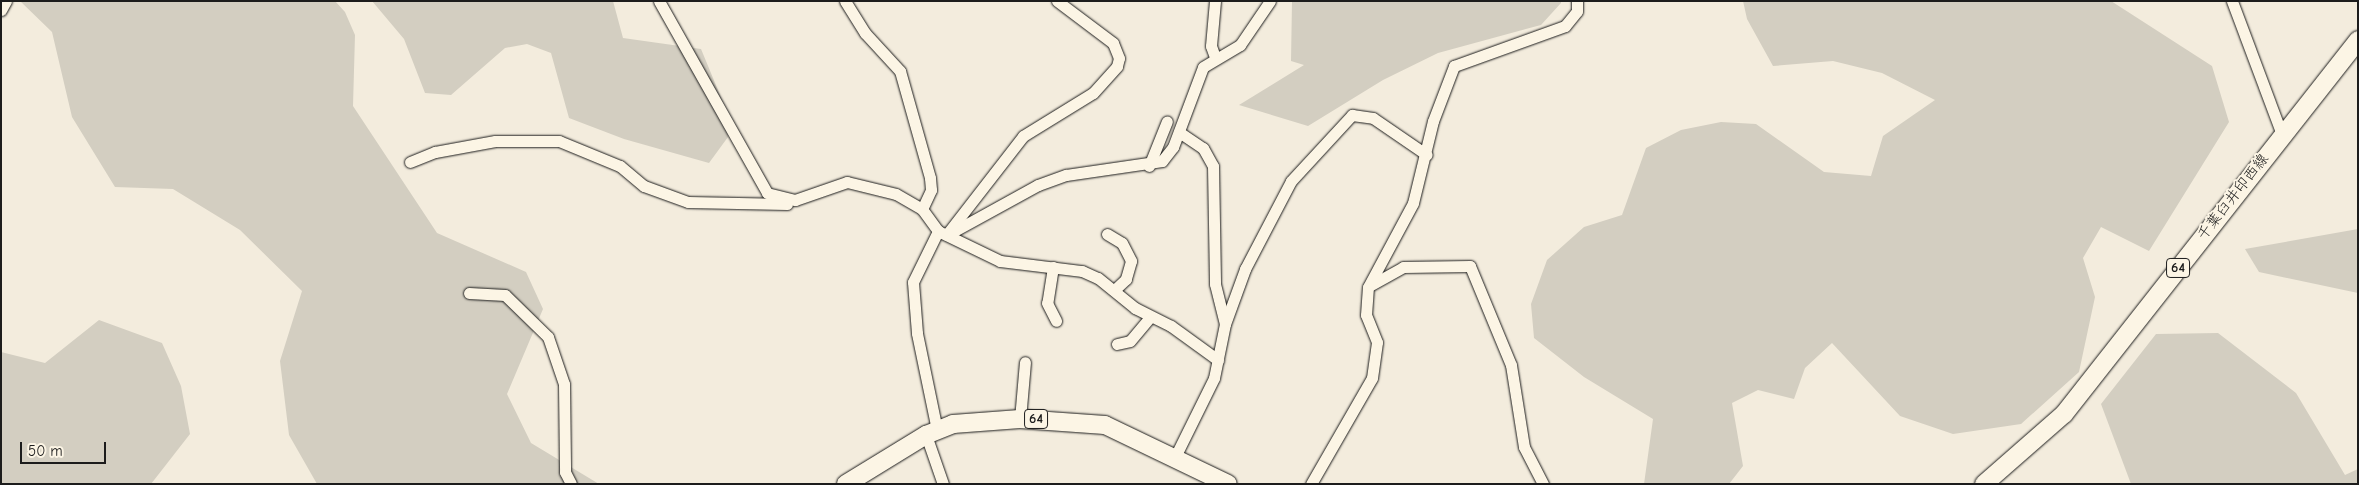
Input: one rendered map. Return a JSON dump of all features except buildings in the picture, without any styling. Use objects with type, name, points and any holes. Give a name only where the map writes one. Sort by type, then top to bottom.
[{"type":"main road","name":"千葉臼井印西線","points":[[1984,484],[2064,414],[2282,134],[2358,40]]},
{"type":"main road","name":"64","points":[[846,484],[932,433],[970,420],[1020,418],[1105,426],[1175,457],[1200,477],[1228,484]]},
{"type":"street","points":[[1,10],[6,1]]},
{"type":"street","points":[[659,1],[767,193],[795,200]]},
{"type":"street","points":[[845,1],[865,33],[900,71],[930,178],[931,190],[922,209]]},
{"type":"street","points":[[943,484],[932,433],[917,333],[913,282],[942,233],[1023,136],[1093,93],[1116,66],[1119,58],[1113,43],[1057,1]]},
{"type":"street","points":[[1215,1],[1211,46],[1215,58]]},
{"type":"street","points":[[942,233],[1038,185],[1066,175],[1149,166],[1169,154],[1204,67],[1215,58],[1240,46],[1270,1]]},
{"type":"street","points":[[1312,484],[1372,378],[1377,342],[1366,315],[1368,287],[1413,203],[1427,155],[1433,122],[1454,66],[1565,26],[1577,11],[1577,1]]},
{"type":"street","points":[[2232,1],[2282,134]]},
{"type":"street","points":[[1175,457],[1214,378],[1225,324],[1245,269],[1280,199],[1342,122],[1362,114],[1427,155]]},
{"type":"street","points":[[1149,166],[1166,120]]},
{"type":"street","points":[[1179,132],[1203,148],[1213,166],[1215,284],[1225,324]]},
{"type":"street","points":[[410,162],[463,146],[526,138],[584,149],[620,166],[644,186],[688,202],[711,199],[779,205],[847,182],[896,194],[922,209],[942,233],[1006,263],[1082,271],[1114,290],[1150,317],[1171,326],[1218,360]]},
{"type":"street","points":[[1107,234],[1122,242],[1131,261],[1126,279],[1114,290]]},
{"type":"street","points":[[1368,287],[1403,267],[1470,266],[1511,365],[1524,447],[1543,484]]},
{"type":"street","points":[[1053,267],[1047,303],[1056,321]]},
{"type":"street","points":[[469,293],[505,295],[548,337],[564,384],[565,472],[570,484]]},
{"type":"street","points":[[1117,344],[1130,341],[1150,317]]},
{"type":"street","points":[[1020,418],[1024,362]]},
{"type":"shaded area","points":[[20,1],[335,1],[345,12],[355,35],[353,106],[437,233],[526,272],[543,309],[507,394],[531,443],[599,484],[317,484],[289,435],[280,361],[302,291],[240,230],[173,189],[115,187],[72,117],[52,32]]},
{"type":"shaded area","points":[[372,1],[613,1],[623,38],[701,49],[725,107],[728,137],[709,163],[624,139],[569,118],[551,53],[527,44],[505,48],[451,95],[425,93],[404,39]]},
{"type":"shaded area","points":[[1292,1],[1561,1],[1561,3],[1541,25],[1438,53],[1383,80],[1308,126],[1239,105],[1304,65],[1291,61]]},
{"type":"shaded area","points":[[1743,1],[2111,1],[2212,66],[2229,122],[2149,251],[2101,227],[2083,258],[2095,297],[2079,372],[2021,424],[1953,434],[1900,416],[1832,343],[1805,368],[1794,399],[1758,390],[1732,403],[1743,466],[1729,484],[1644,484],[1653,419],[1584,377],[1534,338],[1531,304],[1547,260],[1584,227],[1622,215],[1646,148],[1681,130],[1721,122],[1756,124],[1824,172],[1871,176],[1883,136],[1935,100],[1882,73],[1833,61],[1773,66],[1747,19]]},
{"type":"shaded area","points":[[2358,229],[2358,293],[2259,272],[2245,249]]},
{"type":"shaded area","points":[[99,320],[162,343],[181,386],[190,434],[151,484],[1,484],[1,352],[45,363]]},
{"type":"shaded area","points":[[2218,333],[2296,393],[2345,475],[2358,469],[2358,484],[2131,484],[2101,404],[2156,334]]}]
